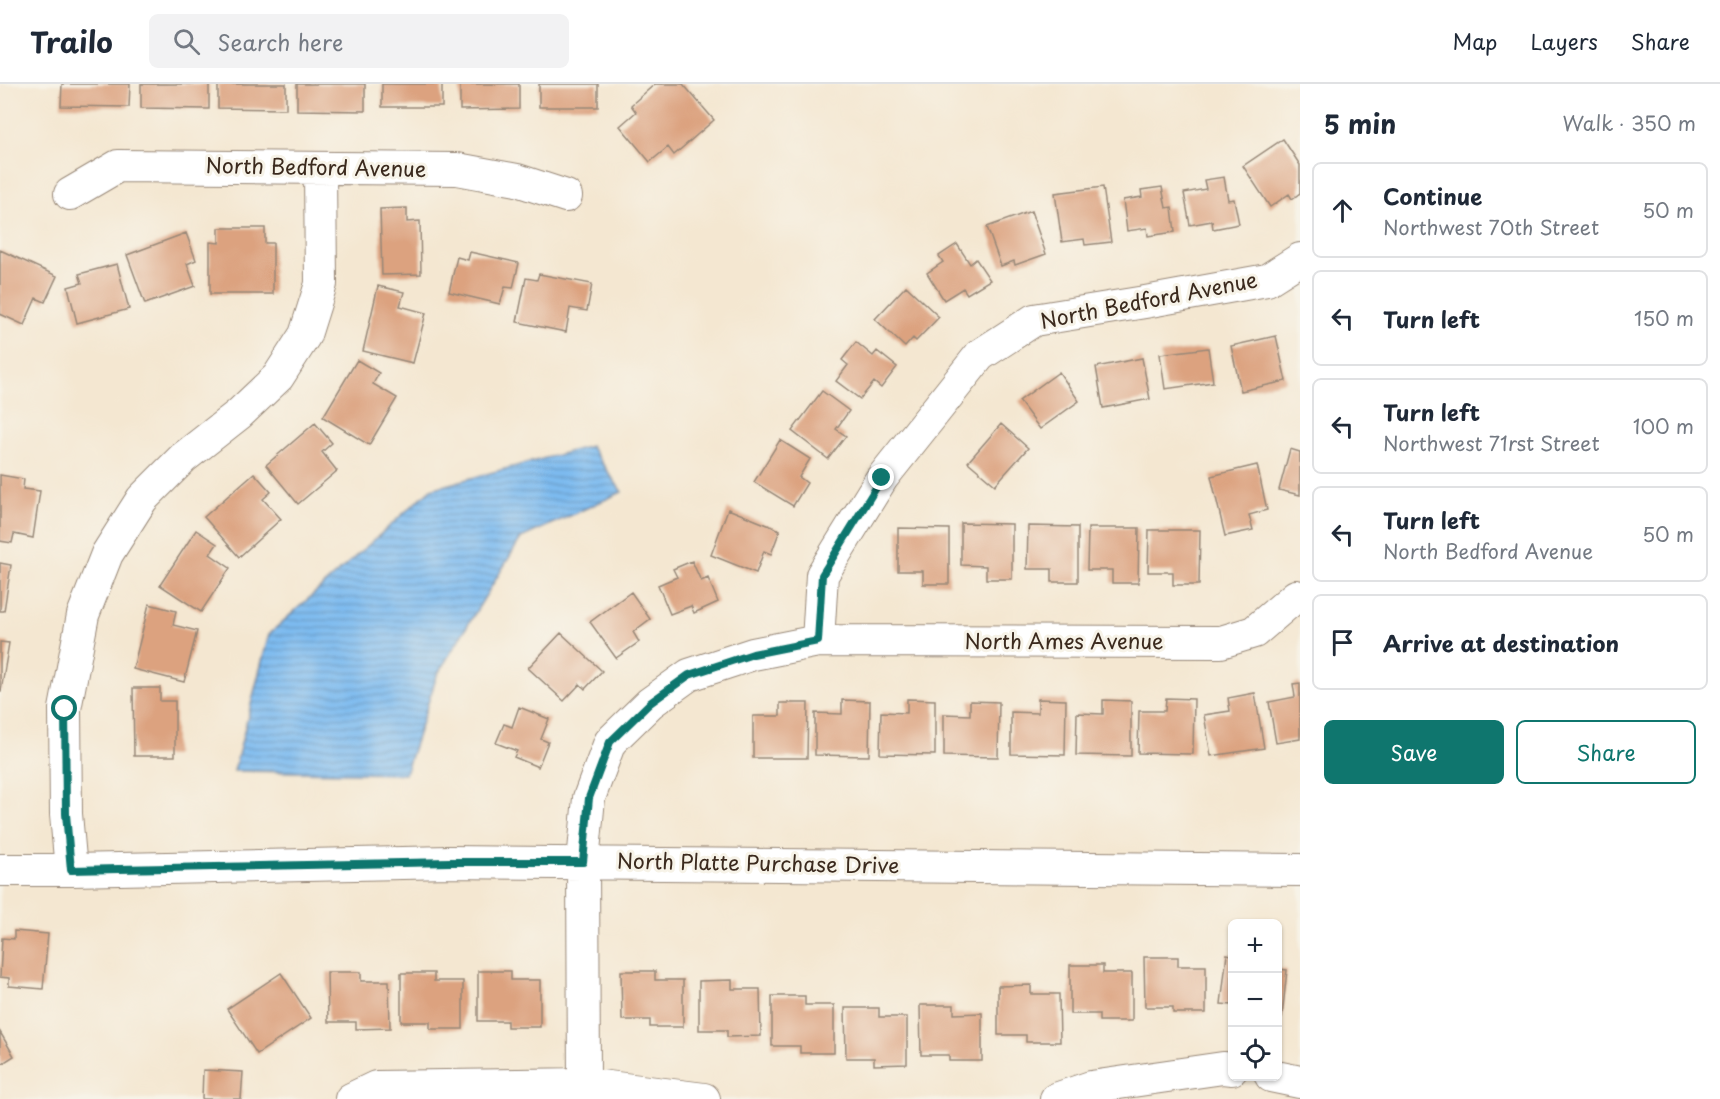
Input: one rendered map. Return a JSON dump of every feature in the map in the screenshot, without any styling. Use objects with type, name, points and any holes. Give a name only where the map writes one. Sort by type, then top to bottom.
[{"type":"street","name":"North Bedford Avenue","points":[[70,194],[118,166],[457,170],[517,180],[566,196]]},
{"type":"street","points":[[71,870],[66,814],[65,709],[83,615],[107,554],[142,499],[183,458],[239,414],[278,377],[305,335],[321,284],[320,169]]},
{"type":"street","name":"North Bedford Avenue","points":[[818,641],[822,575],[882,478],[980,355],[1034,320],[1267,280],[1300,259]]},
{"type":"street","name":"North Ames Avenue","points":[[584,1084],[583,862],[589,798],[610,742],[650,703],[689,675],[753,654],[818,641],[1221,642],[1254,632],[1296,596]]},
{"type":"street","name":"North Platte Purchase Drive","points":[[0,870],[438,862],[1300,870]]},
{"type":"street","points":[[1056,1099],[1090,1087],[1228,1069]]},
{"type":"street","points":[[1282,1079],[1300,1082]]},
{"type":"street","points":[[351,1099],[376,1087],[584,1084],[704,1099]]},
{"type":"water","points":[[590,446],[622,492],[521,538],[437,675],[405,774],[234,771],[269,634],[431,489]]},
{"type":"building","points":[[62,84],[130,84],[129,107],[61,106]]},
{"type":"building","points":[[141,84],[209,84],[209,109],[141,108]]},
{"type":"building","points":[[218,84],[286,84],[286,109],[218,108]]},
{"type":"building","points":[[297,84],[365,84],[365,111],[297,110]]},
{"type":"building","points":[[382,84],[442,84],[442,107],[382,107]]},
{"type":"building","points":[[460,84],[519,84],[519,109],[460,110]]},
{"type":"building","points":[[539,84],[598,84],[598,107],[539,107]]},
{"type":"building","points":[[655,84],[683,84],[714,120],[674,155],[668,147],[650,162],[620,126],[636,112],[631,105]]},
{"type":"building","points":[[1283,139],[1300,165],[1300,193],[1292,199],[1289,194],[1270,207],[1243,166]]},
{"type":"building","points":[[1224,177],[1228,200],[1234,199],[1239,224],[1213,229],[1212,221],[1190,225],[1184,193],[1206,189],[1204,180]]},
{"type":"building","points":[[1103,187],[1111,242],[1085,245],[1084,239],[1062,242],[1055,193]]},
{"type":"building","points":[[1162,187],[1166,208],[1172,207],[1175,232],[1148,236],[1147,228],[1127,231],[1123,200],[1142,197],[1141,190]]},
{"type":"building","points":[[407,208],[407,222],[420,221],[421,274],[382,275],[380,209]]},
{"type":"building","points":[[1031,211],[1046,254],[1015,265],[1014,261],[1001,266],[987,227]]},
{"type":"building","points":[[219,228],[265,228],[265,243],[273,243],[273,294],[210,294],[210,242],[219,243]]},
{"type":"building","points":[[186,233],[196,260],[187,264],[195,286],[145,304],[127,255]]},
{"type":"building","points":[[957,244],[970,264],[976,259],[990,280],[967,294],[963,288],[944,300],[927,273],[943,262],[939,256]]},
{"type":"building","points":[[0,250],[57,276],[45,302],[36,298],[24,325],[0,314]]},
{"type":"building","points":[[470,252],[519,263],[513,288],[505,287],[500,304],[449,292],[457,257],[468,260]]},
{"type":"building","points":[[117,264],[129,309],[77,323],[68,287],[82,283],[79,274]]},
{"type":"building","points":[[539,274],[592,284],[587,311],[570,308],[566,332],[517,322],[526,278],[537,280]]},
{"type":"building","points":[[378,286],[404,292],[400,306],[426,313],[413,363],[363,351]]},
{"type":"building","points":[[906,286],[939,317],[916,341],[913,338],[905,347],[875,319]]},
{"type":"building","points":[[1276,336],[1286,381],[1241,391],[1231,346]]},
{"type":"building","points":[[856,342],[873,356],[877,351],[897,367],[881,388],[874,382],[860,399],[836,381],[848,365],[842,360]]},
{"type":"building","points":[[1208,348],[1213,382],[1165,389],[1160,354]]},
{"type":"building","points":[[1142,358],[1150,399],[1103,408],[1096,367]]},
{"type":"building","points":[[357,360],[379,373],[373,384],[397,398],[369,445],[323,417]]},
{"type":"building","points":[[1059,372],[1079,401],[1040,429],[1019,401]]},
{"type":"building","points":[[822,391],[849,411],[836,429],[846,436],[828,459],[792,431]]},
{"type":"building","points":[[315,423],[332,443],[322,452],[337,471],[298,504],[266,465]]},
{"type":"building","points":[[1001,424],[1028,448],[995,485],[968,462]]},
{"type":"building","points":[[780,440],[810,459],[799,477],[807,483],[793,506],[754,482]]},
{"type":"building","points":[[1290,449],[1300,452],[1300,495],[1279,490]]},
{"type":"building","points":[[1257,465],[1267,510],[1249,515],[1253,530],[1225,536],[1211,476]]},
{"type":"building","points":[[254,473],[271,492],[263,499],[281,519],[239,557],[204,517]]},
{"type":"building","points":[[0,475],[24,479],[23,489],[40,491],[33,538],[14,534],[12,543],[0,541]]},
{"type":"building","points":[[728,509],[780,530],[771,554],[764,551],[756,573],[711,555]]},
{"type":"building","points":[[961,523],[1012,524],[1012,579],[986,579],[986,566],[961,565]]},
{"type":"building","points":[[1028,526],[1078,527],[1078,582],[1052,582],[1052,569],[1027,569]]},
{"type":"building","points":[[898,528],[949,529],[949,584],[923,584],[923,571],[898,571]]},
{"type":"building","points":[[1088,528],[1139,528],[1138,583],[1112,583],[1112,570],[1087,570]]},
{"type":"building","points":[[196,530],[217,544],[210,554],[230,568],[201,612],[160,585]]},
{"type":"building","points":[[1149,530],[1200,530],[1199,585],[1173,585],[1173,572],[1148,572]]},
{"type":"building","points":[[692,561],[701,581],[708,578],[718,602],[694,613],[691,606],[670,614],[658,585],[677,577],[673,569]]},
{"type":"building","points":[[0,563],[11,565],[4,611],[0,611]]},
{"type":"building","points":[[631,592],[650,619],[633,632],[639,642],[616,658],[590,622]]},
{"type":"building","points":[[149,604],[176,611],[173,625],[197,631],[184,682],[133,669]]},
{"type":"building","points":[[561,633],[602,671],[585,689],[580,684],[564,701],[528,668]]},
{"type":"building","points":[[0,642],[9,643],[1,691],[0,691]]},
{"type":"building","points":[[1300,683],[1300,739],[1276,743],[1269,702],[1295,697],[1293,684]]},
{"type":"building","points":[[133,688],[160,688],[160,701],[175,701],[175,756],[134,756]]},
{"type":"building","points":[[1255,693],[1264,748],[1211,756],[1204,715],[1230,711],[1228,698]]},
{"type":"building","points":[[1166,698],[1194,699],[1193,754],[1138,753],[1139,711],[1165,711]]},
{"type":"building","points":[[907,699],[935,700],[935,755],[880,754],[881,712],[907,713]]},
{"type":"building","points":[[1038,699],[1066,700],[1065,755],[1011,754],[1011,712],[1038,713]]},
{"type":"building","points":[[842,700],[870,701],[869,756],[815,755],[815,713],[842,714]]},
{"type":"building","points":[[1103,700],[1131,701],[1131,756],[1076,755],[1077,713],[1103,714]]},
{"type":"building","points":[[970,701],[999,702],[998,757],[944,756],[944,714],[970,715]]},
{"type":"building","points":[[780,703],[808,703],[807,758],[753,758],[753,716],[780,716]]},
{"type":"building","points":[[519,707],[549,719],[541,739],[548,742],[538,767],[514,757],[517,751],[496,743],[504,724],[512,727]]},
{"type":"building","points":[[14,931],[48,934],[43,989],[9,986],[9,978],[0,977],[2,938],[14,939]]},
{"type":"building","points":[[1227,954],[1228,1005],[1221,1004]]},
{"type":"building","points":[[1144,957],[1178,957],[1178,966],[1206,966],[1206,1013],[1173,1013],[1173,1007],[1145,1007]]},
{"type":"building","points":[[1070,965],[1103,965],[1103,973],[1132,973],[1132,1021],[1099,1021],[1099,1014],[1070,1014]]},
{"type":"building","points":[[1282,969],[1287,970],[1282,1017]]},
{"type":"building","points":[[478,971],[511,971],[511,980],[540,980],[540,1027],[507,1027],[507,1021],[478,1021]]},
{"type":"building","points":[[621,971],[655,971],[655,980],[683,980],[683,1027],[650,1027],[650,1020],[622,1020]]},
{"type":"building","points":[[327,972],[361,972],[361,981],[389,981],[390,1028],[356,1029],[356,1022],[328,1022]]},
{"type":"building","points":[[281,973],[311,1018],[257,1054],[227,1009]]},
{"type":"building","points":[[401,973],[434,973],[434,981],[463,981],[463,1029],[430,1029],[430,1022],[401,1022]]},
{"type":"building","points":[[732,980],[732,989],[760,989],[761,1036],[727,1037],[727,1030],[699,1030],[699,981]]},
{"type":"building","points":[[1031,985],[1031,994],[1059,994],[1060,1042],[1026,1042],[1026,1035],[998,1035],[998,986]]},
{"type":"building","points":[[772,996],[805,996],[805,1005],[834,1005],[834,1053],[800,1053],[800,1046],[772,1046]]},
{"type":"building","points":[[920,1005],[954,1005],[954,1014],[982,1013],[982,1061],[949,1061],[949,1055],[921,1055]]},
{"type":"building","points":[[845,1008],[879,1008],[879,1017],[907,1017],[907,1064],[874,1065],[874,1058],[846,1058]]},
{"type":"building","points":[[0,1032],[14,1056],[0,1065]]},
{"type":"building","points":[[203,1070],[243,1072],[241,1099],[202,1099]]},
{"type":"route","points":[[65,709],[66,814],[71,870],[450,862],[583,862],[589,798],[610,742],[650,703],[689,675],[753,654],[818,641],[822,575],[882,478]]}]
